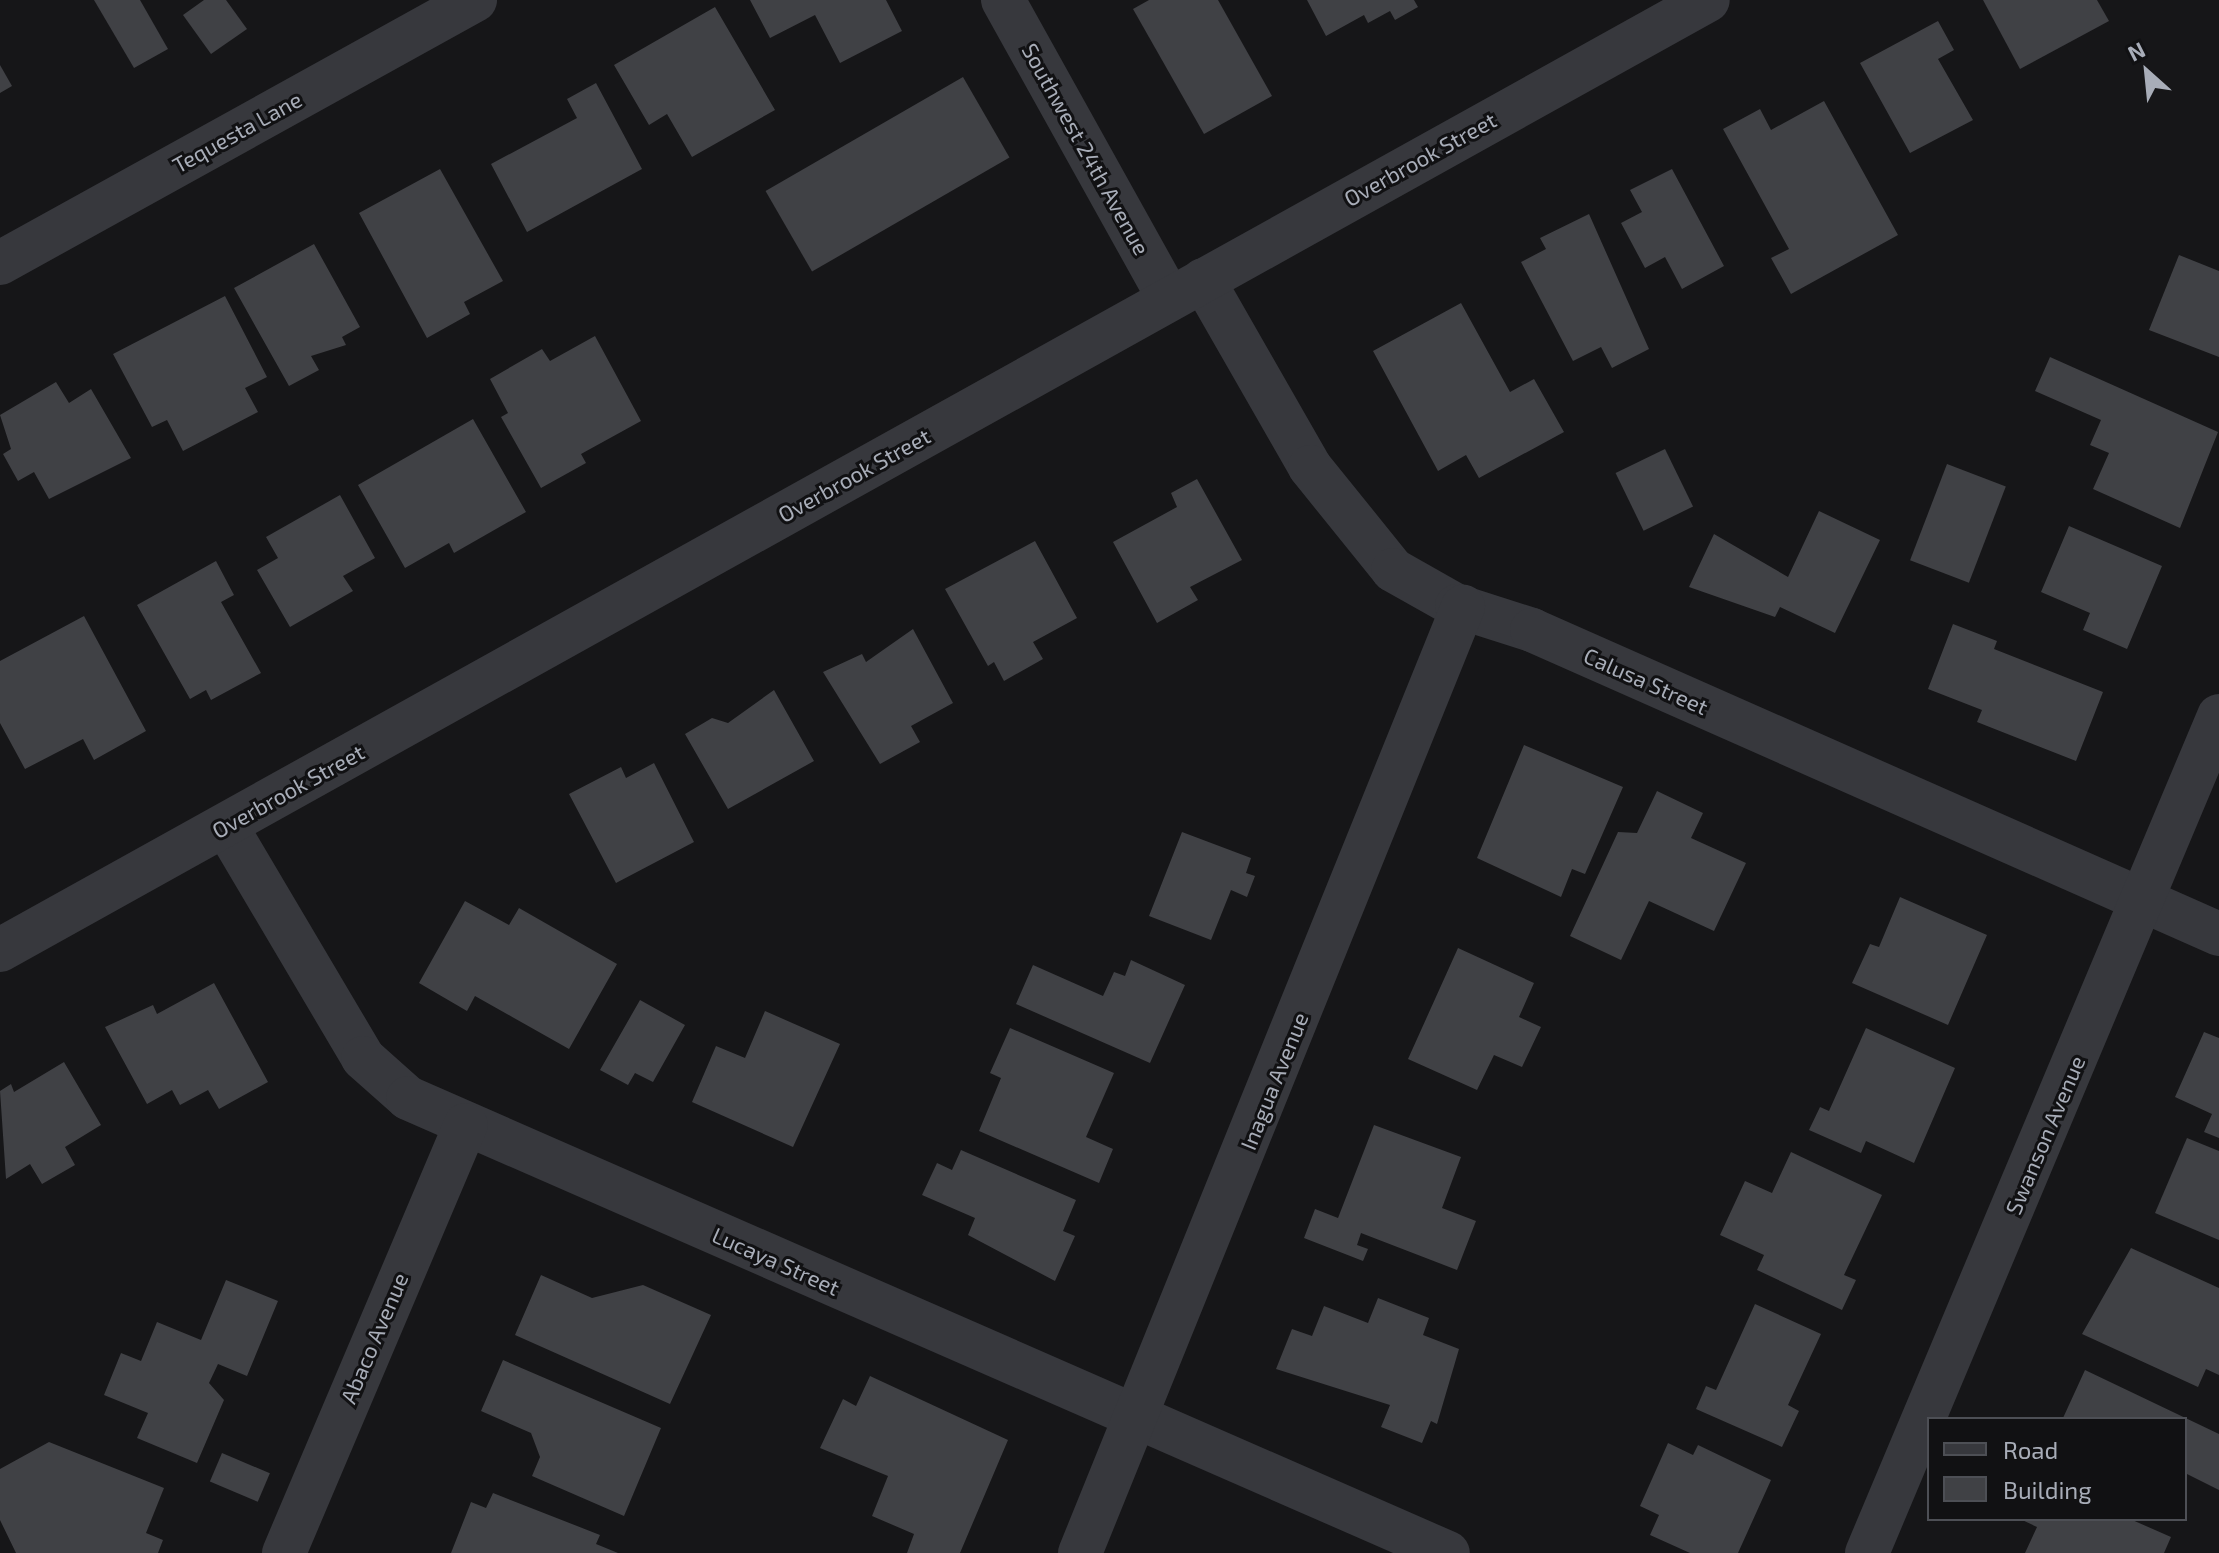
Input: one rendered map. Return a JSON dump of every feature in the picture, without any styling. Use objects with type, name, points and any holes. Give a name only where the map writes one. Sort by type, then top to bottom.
[{"type":"street","name":"Tequesta Lane","points":[[0,263],[475,0]]},
{"type":"street","name":"Southwest 24th Avenue","points":[[1003,0],[1186,289]]},
{"type":"street","name":"Overbrook Street","points":[[0,950],[1708,0]]},
{"type":"street","name":"Calusa Street","points":[[1186,289],[1363,537],[1393,570],[1463,607],[1532,630],[2219,934]]},
{"type":"street","name":"Inagua Avenue","points":[[1080,1553],[1138,1420],[1463,607]]},
{"type":"street","name":"Swanson Avenue","points":[[1867,1553],[2219,716]]},
{"type":"street","name":"Lucaya Street","points":[[226,826],[370,1068],[408,1098],[1138,1420],[1448,1553]]},
{"type":"street","name":"Abaco Avenue","points":[[284,1553],[466,1125]]},
{"type":"building","points":[[94,0],[140,0],[168,49],[134,68]]},
{"type":"building","points":[[204,0],[226,0],[247,29],[211,54],[183,15]]},
{"type":"building","points":[[750,0],[886,0],[902,31],[840,63],[815,15],[770,38]]},
{"type":"building","points":[[1149,0],[1218,0],[1272,96],[1204,134],[1133,9]]},
{"type":"building","points":[[1307,0],[1414,0],[1418,7],[1395,20],[1390,11],[1368,23],[1364,15],[1326,36]]},
{"type":"building","points":[[1983,0],[2097,0],[2109,21],[2020,69]]},
{"type":"building","points":[[715,7],[775,110],[692,157],[667,114],[649,125],[614,65]]},
{"type":"building","points":[[1938,21],[1954,50],[1938,59],[1973,120],[1910,153],[1860,63]]},
{"type":"building","points":[[0,65],[12,86],[0,93]]},
{"type":"building","points":[[963,77],[1010,158],[812,272],[766,191]]},
{"type":"building","points":[[596,83],[642,169],[527,232],[491,164],[577,118],[567,99]]},
{"type":"building","points":[[1824,101],[1898,235],[1791,294],[1771,258],[1789,249],[1723,129],[1760,109],[1771,130]]},
{"type":"building","points":[[440,169],[503,281],[464,302],[470,314],[427,338],[359,213]]},
{"type":"building","points":[[1672,169],[1724,266],[1682,289],[1665,257],[1645,268],[1621,223],[1642,212],[1630,190]]},
{"type":"building","points":[[1589,214],[1649,349],[1612,368],[1601,347],[1573,361],[1521,262],[1546,249],[1540,238]]},
{"type":"building","points":[[314,244],[360,327],[342,337],[346,345],[311,356],[319,370],[289,386],[234,288]]},
{"type":"building","points":[[2179,255],[2219,271],[2219,357],[2149,330]]},
{"type":"building","points":[[225,296],[267,377],[245,388],[258,412],[183,451],[167,420],[152,427],[113,354]]},
{"type":"building","points":[[1461,303],[1510,392],[1534,379],[1564,432],[1479,478],[1466,455],[1438,471],[1373,351]]},
{"type":"building","points":[[595,336],[641,421],[581,454],[586,463],[541,488],[501,417],[508,413],[490,379],[542,349],[550,361]]},
{"type":"building","points":[[2050,357],[2218,432],[2180,528],[2093,489],[2109,453],[2090,445],[2101,420],[2035,391]]},
{"type":"building","points":[[56,382],[69,403],[91,389],[131,458],[49,499],[34,472],[18,481],[3,454],[11,449],[0,415]]},
{"type":"building","points":[[473,419],[526,512],[454,553],[449,543],[405,568],[358,485]]},
{"type":"building","points":[[1665,449],[1693,507],[1644,531],[1616,473]]},
{"type":"building","points":[[1947,464],[2006,487],[1969,583],[1910,560]]},
{"type":"building","points":[[1197,479],[1242,560],[1190,587],[1198,600],[1157,623],[1113,542],[1177,507],[1171,493]]},
{"type":"building","points":[[340,495],[375,558],[343,576],[353,591],[290,627],[257,570],[278,558],[266,537]]},
{"type":"building","points":[[1819,511],[1880,540],[1835,633],[1780,607],[1775,617],[1689,587],[1714,534],[1788,577]]},
{"type":"building","points":[[2069,526],[2162,566],[2127,649],[2083,630],[2090,613],[2041,592]]},
{"type":"building","points":[[1035,541],[1077,618],[1033,642],[1043,659],[1004,681],[994,662],[988,666],[945,589]]},
{"type":"building","points":[[216,561],[234,595],[221,602],[261,673],[211,700],[206,690],[190,699],[137,605]]},
{"type":"building","points":[[84,616],[146,731],[94,760],[83,739],[25,769],[0,723],[0,661]]},
{"type":"building","points":[[1953,624],[1997,641],[1994,649],[2103,692],[2076,761],[1977,722],[1982,710],[1928,689]]},
{"type":"building","points":[[913,629],[953,703],[911,726],[920,742],[880,764],[823,672],[862,654],[866,662]]},
{"type":"building","points":[[774,690],[814,761],[728,809],[685,734],[712,718],[728,723]]},
{"type":"building","points":[[1524,745],[1623,787],[1585,874],[1572,869],[1561,897],[1477,858]]},
{"type":"building","points":[[654,763],[694,842],[616,883],[569,794],[621,767],[626,778]]},
{"type":"building","points":[[1657,791],[1703,813],[1691,838],[1746,863],[1714,931],[1649,901],[1621,960],[1570,936],[1618,832],[1637,833]]},
{"type":"building","points":[[1182,832],[1251,858],[1246,873],[1255,876],[1247,897],[1231,890],[1211,940],[1149,916]]},
{"type":"building","points":[[1900,897],[1987,935],[1948,1025],[1852,983],[1870,944],[1879,947]]},
{"type":"building","points":[[465,901],[509,925],[519,908],[617,964],[569,1049],[475,996],[467,1011],[419,983]]},
{"type":"building","points":[[1458,948],[1534,983],[1519,1017],[1541,1027],[1522,1067],[1494,1055],[1477,1090],[1408,1059]]},
{"type":"building","points":[[1131,960],[1185,985],[1150,1063],[1016,1004],[1033,965],[1103,996],[1114,972],[1125,976]]},
{"type":"building","points":[[214,983],[268,1082],[219,1109],[208,1090],[180,1105],[172,1090],[147,1104],[105,1027],[153,1005],[157,1014]]},
{"type":"building","points":[[640,1000],[685,1025],[653,1082],[635,1073],[628,1085],[600,1070]]},
{"type":"building","points":[[765,1011],[840,1044],[793,1147],[692,1102],[716,1046],[745,1058]]},
{"type":"building","points":[[1010,1028],[1114,1073],[1086,1137],[1113,1149],[1099,1183],[979,1131],[1001,1078],[990,1073]]},
{"type":"building","points":[[1866,1028],[1955,1068],[1914,1163],[1866,1141],[1861,1153],[1809,1130],[1820,1107],[1829,1111]]},
{"type":"building","points":[[2204,1032],[2219,1038],[2219,1138],[2204,1132],[2212,1114],[2175,1097]]},
{"type":"building","points":[[64,1062],[101,1125],[65,1147],[75,1165],[42,1184],[30,1164],[6,1179],[0,1091],[11,1084],[14,1092]]},
{"type":"building","points":[[1374,1125],[1461,1157],[1442,1208],[1476,1221],[1457,1270],[1361,1233],[1357,1245],[1368,1249],[1363,1261],[1304,1238],[1315,1209],[1338,1218]]},
{"type":"building","points":[[2187,1138],[2219,1151],[2219,1240],[2155,1213]]},
{"type":"building","points":[[961,1150],[1076,1200],[1063,1231],[1075,1236],[1055,1281],[968,1235],[975,1218],[922,1195],[937,1163],[952,1170]]},
{"type":"building","points":[[1791,1152],[1882,1195],[1844,1275],[1856,1280],[1842,1310],[1757,1270],[1764,1255],[1720,1235],[1745,1181],[1772,1193]]},
{"type":"building","points":[[2131,1248],[2219,1288],[2219,1375],[2206,1369],[2198,1387],[2082,1334]]},
{"type":"building","points":[[541,1275],[592,1298],[643,1285],[711,1315],[670,1404],[515,1335]]},
{"type":"building","points":[[226,1280],[278,1301],[247,1376],[218,1364],[209,1383],[224,1400],[197,1463],[137,1438],[148,1413],[104,1395],[121,1353],[141,1361],[157,1322],[201,1340]]},
{"type":"building","points":[[1378,1298],[1429,1318],[1423,1335],[1459,1349],[1437,1424],[1431,1421],[1422,1443],[1381,1427],[1390,1405],[1276,1369],[1292,1329],[1312,1336],[1324,1306],[1368,1323]]},
{"type":"building","points":[[1755,1304],[1821,1334],[1788,1405],[1799,1411],[1782,1447],[1696,1409],[1706,1386],[1716,1390]]},
{"type":"building","points":[[503,1360],[661,1428],[624,1516],[532,1476],[540,1457],[531,1433],[481,1411]]},
{"type":"building","points":[[2085,1370],[2183,1417],[2063,1417]]},
{"type":"building","points":[[870,1376],[1008,1440],[960,1553],[907,1553],[914,1534],[872,1516],[888,1476],[820,1448],[843,1399],[856,1406]]},
{"type":"building","points":[[2187,1419],[2219,1434],[2219,1490],[2187,1474]]},
{"type":"building","points":[[49,1442],[164,1488],[146,1533],[163,1540],[158,1553],[16,1553],[0,1520],[0,1469]]},
{"type":"building","points":[[1668,1443],[1693,1455],[1698,1445],[1771,1480],[1738,1553],[1690,1553],[1650,1535],[1659,1515],[1640,1506]]},
{"type":"building","points":[[222,1453],[270,1473],[258,1502],[210,1482]]},
{"type":"building","points":[[493,1493],[600,1535],[596,1544],[618,1553],[451,1553],[471,1502],[486,1508]]},
{"type":"building","points":[[2024,1521],[2135,1521],[2171,1537],[2164,1553],[2025,1553],[2037,1527]]}]
